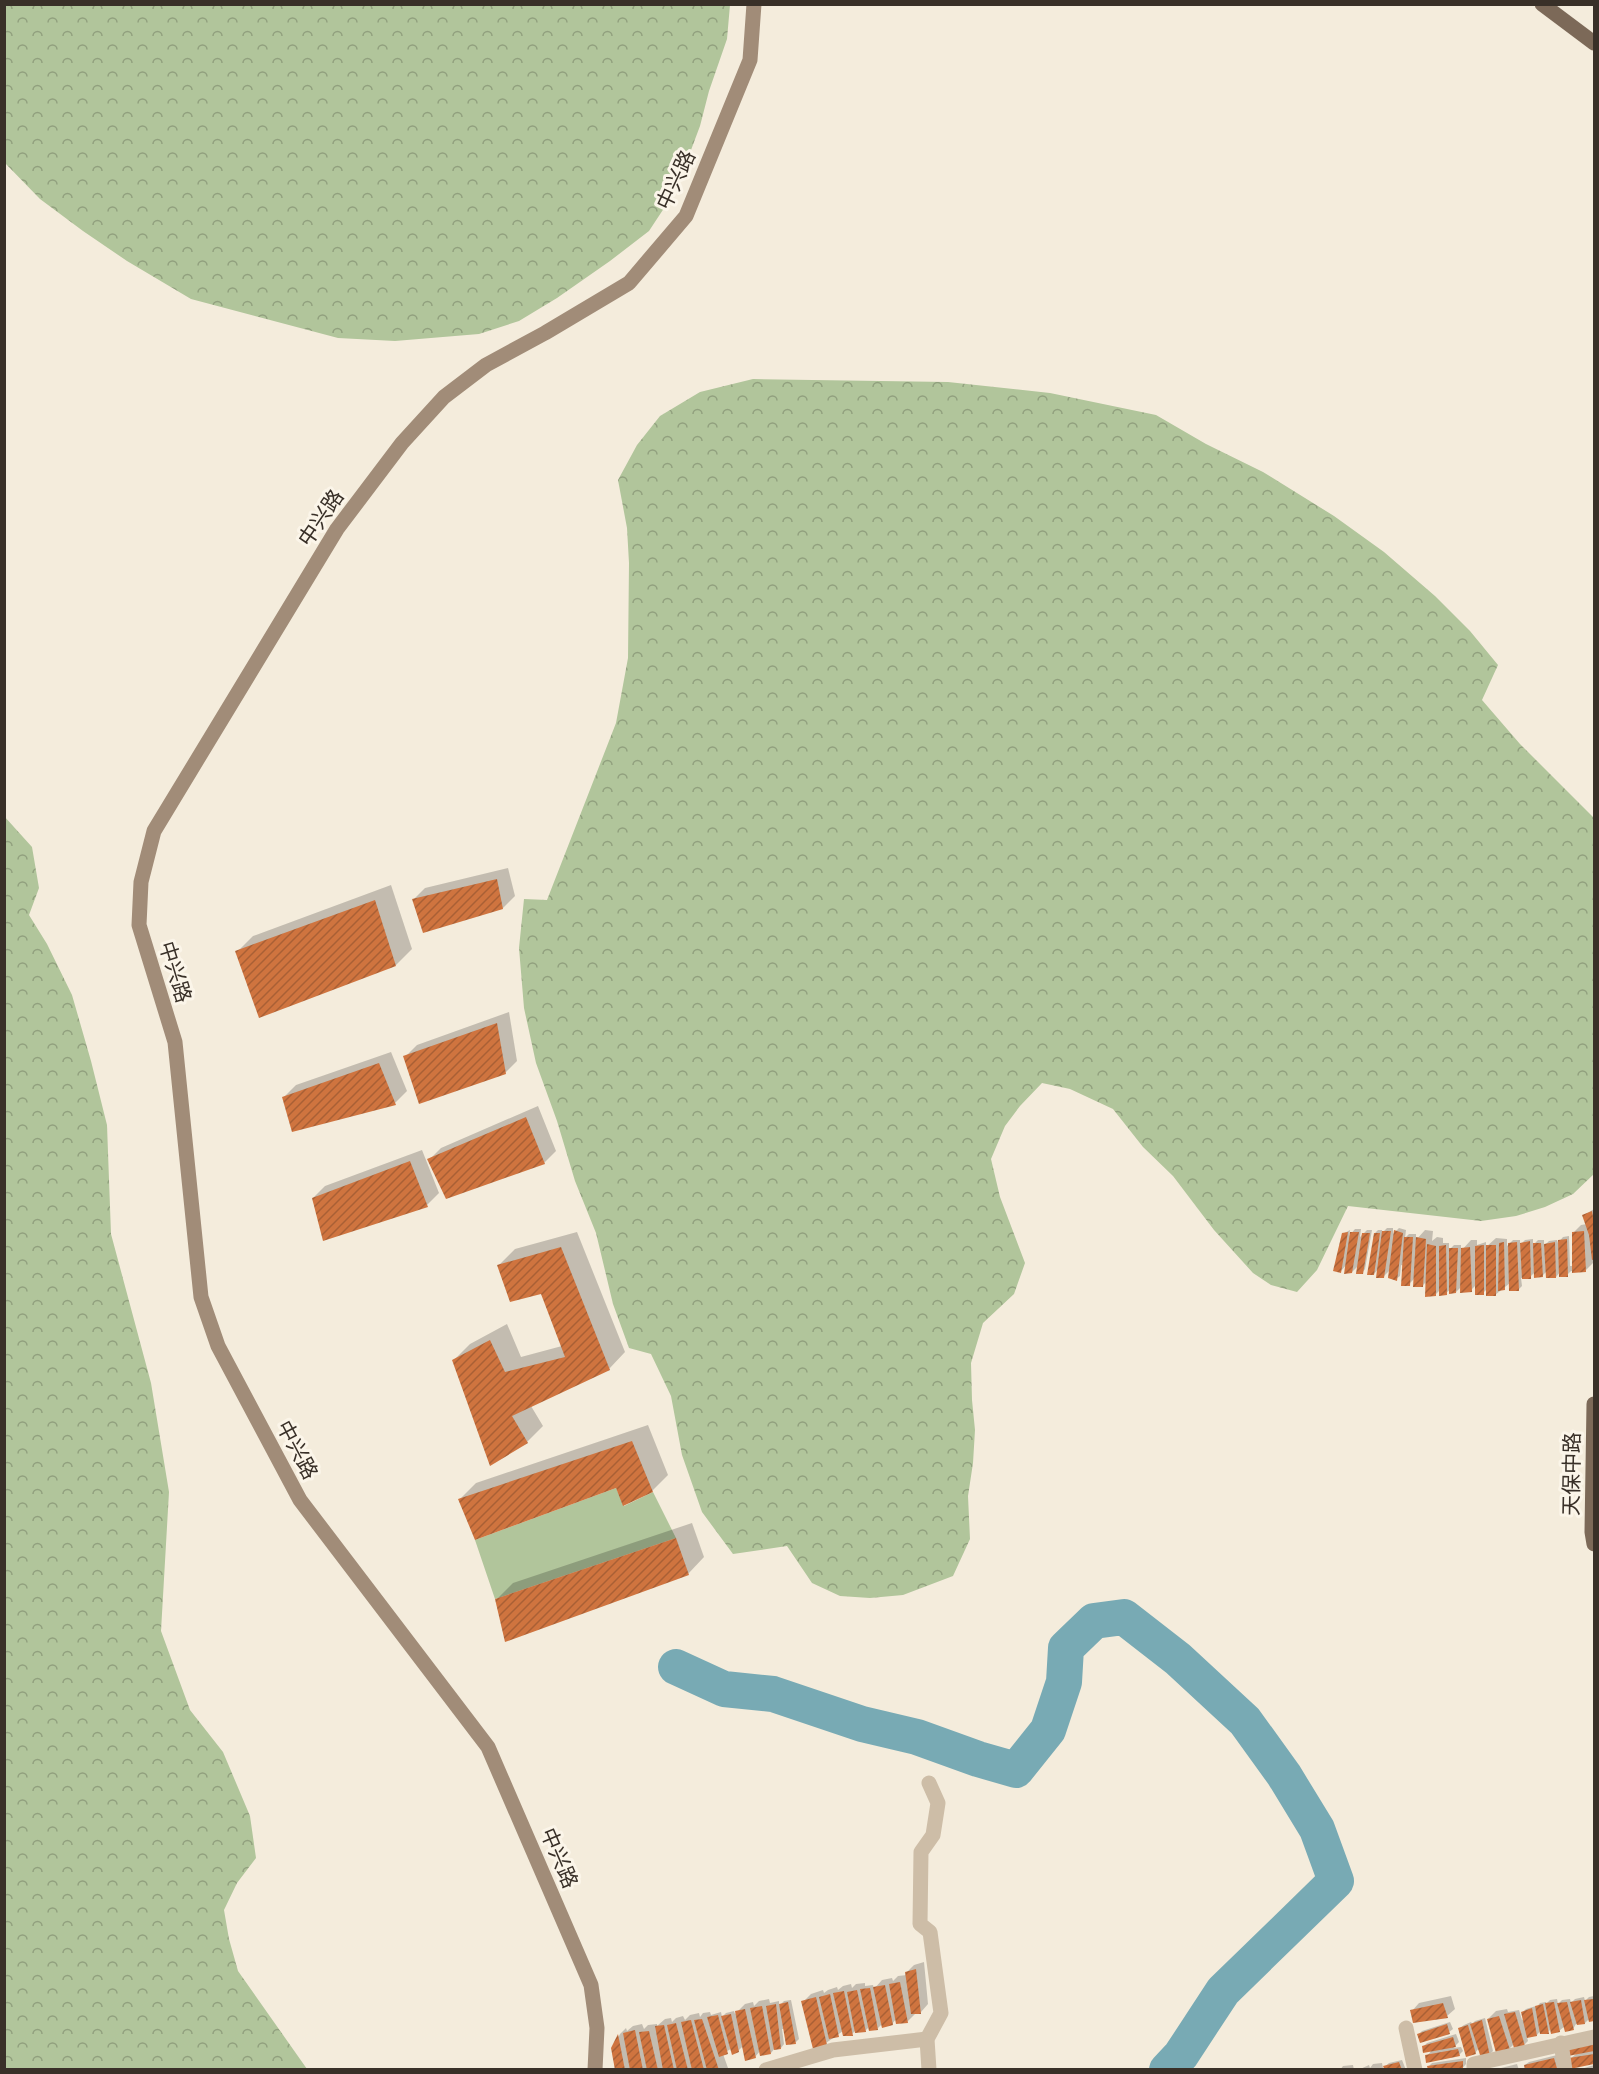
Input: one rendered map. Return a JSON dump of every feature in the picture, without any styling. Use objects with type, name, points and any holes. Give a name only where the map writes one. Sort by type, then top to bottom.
[{"type":"main road","name":"中兴路","points":[[595,2070],[597,2028],[591,1985],[488,1747],[300,1500],[218,1346],[201,1297],[175,1042],[139,925],[141,882],[154,831],[337,530],[402,443],[444,397],[486,365],[629,283],[686,216],[750,60],[754,4]]},
{"type":"main road","points":[[1542,4],[1594,43]]},
{"type":"main road","name":"天保中路","points":[[1594,1404],[1592,1532],[1594,1544]]},
{"type":"street","points":[[929,1783],[938,1803],[933,1835],[921,1852],[920,1924],[930,1932],[941,2013],[927,2039],[929,2070]]},
{"type":"street","points":[[1406,2028],[1415,2070]]},
{"type":"street","points":[[1474,2070],[1473,2064],[1594,2037]]},
{"type":"street","points":[[766,2070],[833,2050],[927,2039]]},
{"type":"street","points":[[1561,2043],[1565,2070]]},
{"type":"green space","points":[[5,4],[730,5],[727,39],[700,126],[676,190],[649,231],[557,298],[519,321],[479,334],[395,341],[338,338],[191,299],[127,261],[40,199],[5,163]]},
{"type":"green space","points":[[753,379],[948,382],[1050,393],[1156,415],[1206,444],[1263,472],[1334,516],[1384,552],[1435,596],[1470,631],[1498,665],[1482,700],[1520,744],[1594,818],[1594,1174],[1573,1194],[1545,1207],[1516,1216],[1481,1221],[1348,1206],[1317,1270],[1297,1292],[1271,1285],[1253,1273],[1214,1230],[1173,1176],[1143,1147],[1113,1109],[1070,1089],[1042,1083],[1020,1106],[1005,1126],[991,1159],[1000,1197],[1025,1263],[1014,1294],[983,1323],[971,1363],[975,1430],[968,1496],[970,1539],[953,1576],[903,1595],[870,1598],[840,1596],[812,1583],[787,1546],[733,1554],[702,1512],[682,1455],[671,1396],[651,1354],[629,1348],[613,1304],[596,1233],[575,1181],[536,1063],[524,1008],[519,948],[524,899],[547,900],[616,723],[628,658],[629,563],[627,528],[618,480],[637,445],[660,416],[700,392]]},
{"type":"green space","points":[[4,816],[32,847],[39,888],[29,915],[47,944],[72,995],[107,1125],[111,1234],[151,1383],[169,1492],[161,1631],[190,1710],[223,1752],[250,1816],[256,1858],[237,1883],[224,1910],[229,1939],[238,1971],[307,2069],[5,2069]]},
{"type":"green space","points":[[616,1488],[624,1506],[653,1492],[676,1538],[495,1599],[475,1540]]},
{"type":"building","points":[[497,879],[503,909],[423,933],[412,899]]},
{"type":"building","points":[[375,900],[396,966],[259,1018],[235,951]]},
{"type":"building","points":[[497,1023],[506,1074],[419,1104],[403,1056]]},
{"type":"building","points":[[379,1063],[396,1105],[292,1132],[282,1097]]},
{"type":"building","points":[[526,1117],[545,1164],[446,1199],[427,1159]]},
{"type":"building","points":[[410,1161],[428,1207],[323,1241],[312,1198]]},
{"type":"building","points":[[1592,1211],[1594,1259],[1592,1260],[1589,1235],[1582,1215]]},
{"type":"building","points":[[1394,1230],[1403,1233],[1397,1281],[1388,1278]]},
{"type":"building","points":[[1382,1231],[1391,1231],[1384,1278],[1376,1278]]},
{"type":"building","points":[[1584,1231],[1586,1272],[1572,1273],[1572,1232]]},
{"type":"building","points":[[1348,1232],[1341,1273],[1333,1271],[1342,1233]]},
{"type":"building","points":[[1350,1232],[1359,1232],[1352,1273],[1344,1274]]},
{"type":"building","points":[[1362,1233],[1370,1233],[1363,1274],[1356,1274]]},
{"type":"building","points":[[1374,1233],[1380,1233],[1374,1275],[1367,1275]]},
{"type":"building","points":[[1404,1237],[1413,1237],[1410,1286],[1401,1286]]},
{"type":"building","points":[[1416,1237],[1426,1239],[1423,1287],[1413,1287]]},
{"type":"building","points":[[1567,1239],[1568,1277],[1559,1277],[1558,1240]]},
{"type":"building","points":[[1530,1241],[1531,1279],[1522,1279],[1520,1243]]},
{"type":"building","points":[[1504,1242],[1505,1290],[1498,1291],[1499,1243]]},
{"type":"building","points":[[1517,1242],[1519,1291],[1509,1291],[1508,1243]]},
{"type":"building","points":[[1555,1242],[1556,1278],[1546,1278],[1544,1244]]},
{"type":"building","points":[[1533,1243],[1541,1243],[1543,1277],[1534,1278]]},
{"type":"building","points":[[1427,1244],[1436,1246],[1436,1296],[1425,1297]]},
{"type":"building","points":[[1446,1245],[1447,1295],[1439,1296],[1439,1246]]},
{"type":"building","points":[[1484,1245],[1484,1295],[1475,1295],[1475,1246]]},
{"type":"building","points":[[1486,1245],[1496,1245],[1496,1296],[1486,1296]]},
{"type":"building","points":[[561,1247],[610,1370],[512,1416],[528,1443],[490,1466],[452,1360],[490,1340],[505,1372],[565,1357],[541,1294],[510,1302],[497,1265]]},
{"type":"building","points":[[1470,1247],[1472,1292],[1460,1293],[1461,1248]]},
{"type":"building","points":[[1449,1248],[1458,1248],[1456,1293],[1449,1294]]},
{"type":"building","points":[[632,1441],[653,1492],[623,1506],[616,1488],[475,1540],[458,1499]]},
{"type":"building","points":[[676,1538],[689,1575],[505,1642],[495,1599]]},
{"type":"building","points":[[916,1969],[921,2014],[911,2014],[905,1972]]},
{"type":"building","points":[[900,1982],[908,2023],[896,2024],[889,1984]]},
{"type":"building","points":[[885,1985],[893,2025],[882,2028],[873,1987]]},
{"type":"building","points":[[870,1988],[878,2030],[869,2031],[860,1989]]},
{"type":"building","points":[[857,1990],[866,2032],[855,2033],[847,1992]]},
{"type":"building","points":[[844,1991],[853,2036],[843,2036],[833,1993]]},
{"type":"building","points":[[830,1994],[839,2037],[829,2039],[819,1997]]},
{"type":"building","points":[[816,1997],[827,2045],[813,2049],[801,2001]]},
{"type":"building","points":[[1594,1999],[1594,2021],[1589,2022],[1584,2000]]},
{"type":"building","points":[[1581,2000],[1585,2024],[1577,2025],[1570,2002]]},
{"type":"building","points":[[788,2002],[796,2044],[786,2045],[779,2004]]},
{"type":"building","points":[[1554,2002],[1560,2032],[1551,2034],[1545,2003]]},
{"type":"building","points":[[1567,2002],[1574,2030],[1565,2032],[1557,2003]]},
{"type":"building","points":[[1443,2003],[1448,2018],[1413,2023],[1410,2010]]},
{"type":"building","points":[[776,2004],[781,2049],[774,2050],[766,2006]]},
{"type":"building","points":[[1543,2004],[1549,2034],[1540,2034],[1535,2006]]},
{"type":"building","points":[[762,2006],[771,2054],[760,2056],[750,2008]]},
{"type":"building","points":[[1532,2008],[1537,2036],[1527,2038],[1521,2012]]},
{"type":"building","points":[[745,2009],[756,2058],[745,2061],[735,2011]]},
{"type":"building","points":[[1515,2012],[1525,2046],[1514,2048],[1504,2014]]},
{"type":"building","points":[[731,2014],[739,2052],[732,2055],[721,2016]]},
{"type":"building","points":[[718,2015],[728,2054],[719,2057],[707,2017]]},
{"type":"building","points":[[1499,2016],[1510,2050],[1496,2053],[1487,2019]]},
{"type":"building","points":[[702,2019],[719,2070],[707,2070],[694,2020]]},
{"type":"building","points":[[691,2020],[704,2070],[692,2070],[681,2022]]},
{"type":"building","points":[[1482,2020],[1490,2056],[1481,2058],[1470,2024]]},
{"type":"building","points":[[676,2023],[688,2070],[677,2070],[667,2025]]},
{"type":"building","points":[[1447,2024],[1450,2034],[1420,2043],[1417,2034]]},
{"type":"building","points":[[664,2025],[674,2070],[663,2070],[655,2026]]},
{"type":"building","points":[[1468,2025],[1476,2054],[1466,2057],[1458,2028]]},
{"type":"building","points":[[635,2030],[643,2070],[630,2070],[623,2033]]},
{"type":"building","points":[[649,2031],[658,2070],[647,2070],[639,2032]]},
{"type":"building","points":[[618,2034],[625,2070],[615,2070],[611,2048]]},
{"type":"building","points":[[1453,2037],[1456,2047],[1423,2053],[1422,2046]]},
{"type":"building","points":[[1594,2042],[1594,2051],[1568,2056],[1566,2046]]},
{"type":"building","points":[[1458,2049],[1460,2056],[1426,2063],[1425,2055]]},
{"type":"building","points":[[1594,2054],[1594,2064],[1570,2069],[1569,2058]]},
{"type":"building","points":[[1554,2058],[1557,2068],[1525,2070],[1524,2065]]},
{"type":"building","points":[[1463,2061],[1463,2069],[1459,2070],[1428,2070],[1427,2066]]},
{"type":"building","points":[[1399,2062],[1402,2070],[1385,2070],[1383,2066]]},
{"type":"waterway","points":[[676,1667],[724,1689],[773,1694],[862,1724],[917,1737],[1016,1770],[1048,1730],[1064,1682],[1066,1648],[1094,1621],[1124,1617],[1178,1659],[1245,1721],[1284,1775],[1317,1829],[1336,1881],[1223,1991],[1181,2055],[1167,2070]]}]
